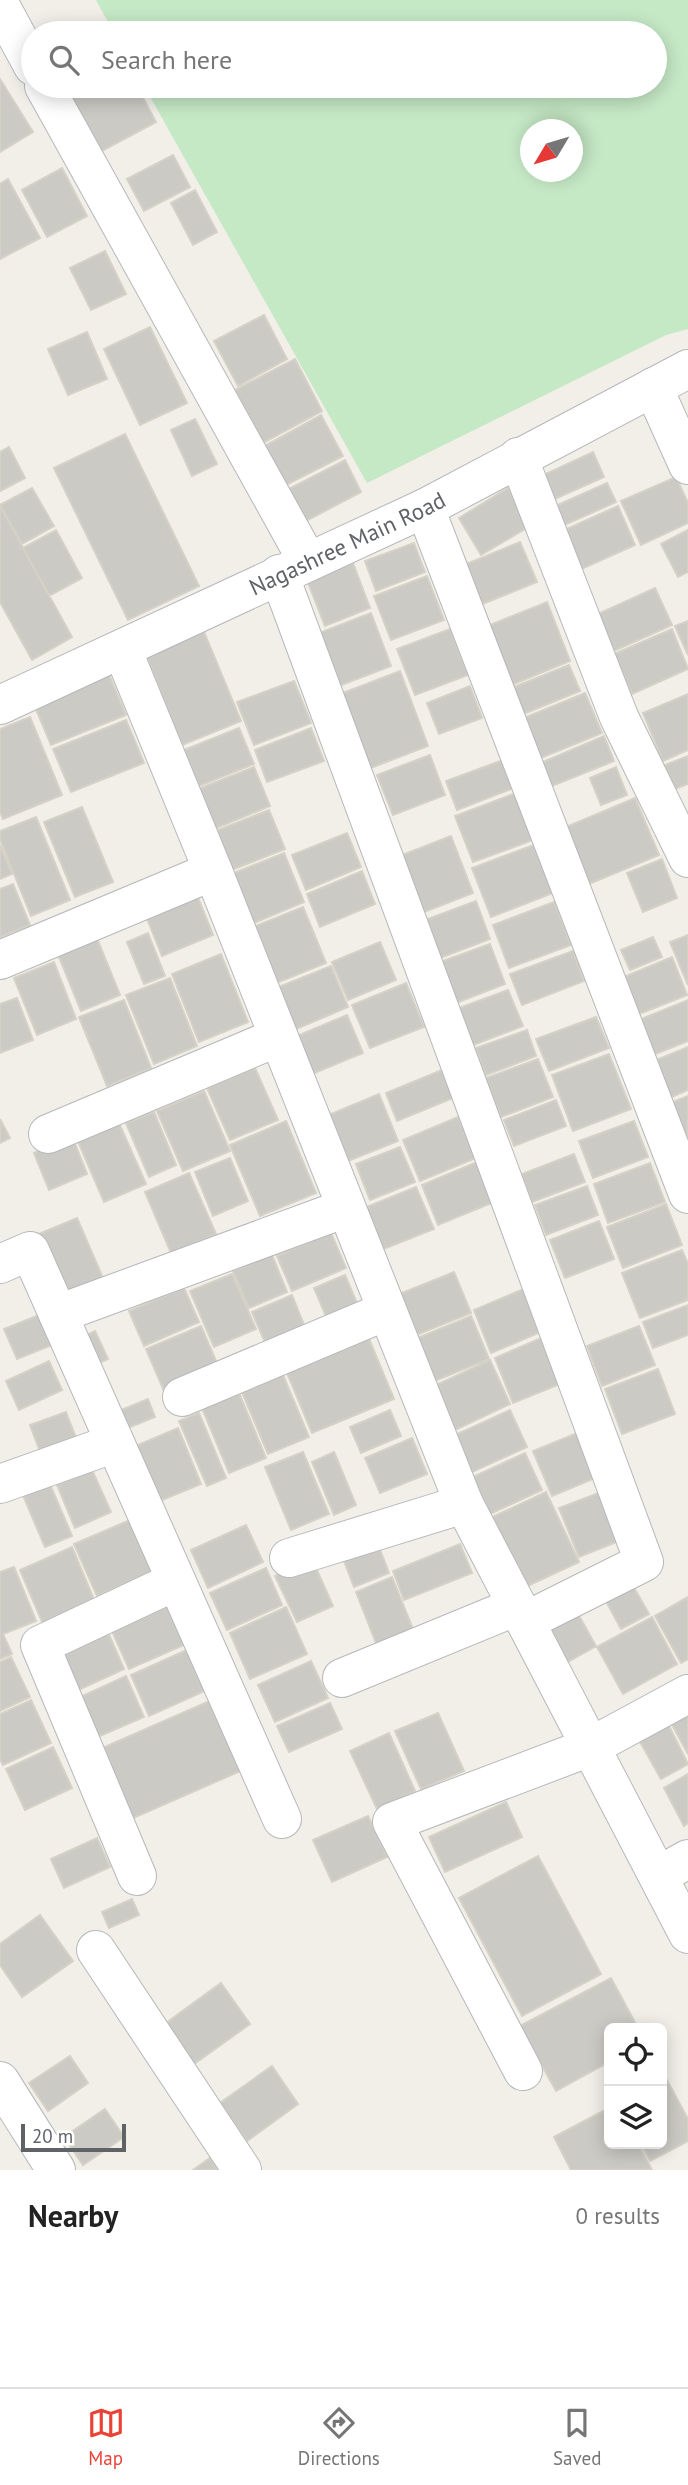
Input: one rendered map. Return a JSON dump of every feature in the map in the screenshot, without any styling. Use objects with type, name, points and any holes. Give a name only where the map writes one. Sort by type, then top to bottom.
[{"type":"street","points":[[4,21],[21,47]]},
{"type":"street","points":[[50,98],[293,568],[644,1562],[521,1613],[342,1678]]},
{"type":"street","name":"Nagashree Main Road","points":[[0,705],[425,508],[688,369]]},
{"type":"street","points":[[653,387],[688,465]]},
{"type":"street","points":[[518,457],[619,717],[688,858]]},
{"type":"street","points":[[425,508],[688,1194]]},
{"type":"street","points":[[122,649],[464,1504],[590,1747],[673,1867],[688,1934]]},
{"type":"street","points":[[0,960],[213,871]]},
{"type":"street","points":[[48,1134],[278,1037]]},
{"type":"street","points":[[58,1314],[346,1208]]},
{"type":"street","points":[[0,1264],[30,1251],[282,1819]]},
{"type":"street","points":[[182,1397],[386,1311]]},
{"type":"street","points":[[0,1484],[115,1443]]},
{"type":"street","points":[[289,1558],[464,1504]]},
{"type":"street","points":[[137,1876],[40,1645],[176,1581]]},
{"type":"street","points":[[523,2071],[392,1822],[590,1747],[688,1694]]},
{"type":"street","points":[[96,1950],[242,2170]]},
{"type":"street","points":[[6,2102],[56,2170]]},
{"type":"green space","points":[[96,0],[688,0],[688,329],[666,335],[367,483],[151,98],[667,98],[667,21],[107,21]]},
{"type":"building","points":[[0,79],[33,132],[0,152]]},
{"type":"building","points":[[71,98],[143,98],[156,122],[100,152]]},
{"type":"building","points":[[173,155],[190,187],[144,211],[127,179]]},
{"type":"building","points":[[62,168],[87,216],[47,237],[22,190]]},
{"type":"building","points":[[8,179],[40,238],[0,259],[0,184]]},
{"type":"building","points":[[195,190],[217,232],[193,245],[171,203]]},
{"type":"building","points":[[105,251],[126,294],[91,310],[70,268]]},
{"type":"building","points":[[264,315],[287,359],[238,386],[214,341]]},
{"type":"building","points":[[150,327],[187,403],[140,425],[104,349]]},
{"type":"building","points":[[87,332],[107,379],[68,395],[48,349]]},
{"type":"building","points":[[295,359],[322,411],[263,443],[235,390]]},
{"type":"building","points":[[321,415],[343,456],[284,486],[263,447]]},
{"type":"building","points":[[195,419],[217,464],[192,476],[171,430]]},
{"type":"building","points":[[125,434],[199,586],[128,620],[54,468]]},
{"type":"building","points":[[9,447],[25,478],[0,491],[0,452]]},
{"type":"building","points":[[593,452],[604,477],[548,502],[537,478]]},
{"type":"building","points":[[345,460],[361,492],[304,522],[287,490]]},
{"type":"building","points":[[676,477],[688,503],[688,523],[641,545],[621,501]]},
{"type":"building","points":[[607,483],[616,502],[560,527],[551,508]]},
{"type":"building","points":[[32,488],[54,526],[22,544],[0,505]]},
{"type":"building","points":[[508,488],[530,526],[481,555],[459,518]]},
{"type":"building","points":[[0,506],[72,637],[32,660],[0,602]]},
{"type":"building","points":[[618,506],[635,545],[577,571],[560,532]]},
{"type":"building","points":[[56,530],[82,578],[49,596],[23,548]]},
{"type":"building","points":[[688,530],[688,572],[678,577],[661,544]]},
{"type":"building","points":[[520,542],[537,582],[480,605],[464,565]]},
{"type":"building","points":[[414,543],[425,572],[376,591],[365,561]]},
{"type":"building","points":[[353,563],[370,608],[325,626],[307,580]]},
{"type":"building","points":[[427,576],[444,620],[391,640],[374,596]]},
{"type":"building","points":[[655,588],[672,625],[614,651],[598,614]]},
{"type":"building","points":[[547,602],[570,661],[509,686],[485,627]]},
{"type":"building","points":[[371,613],[391,666],[339,686],[319,633]]},
{"type":"building","points":[[688,621],[688,655],[675,626]]},
{"type":"building","points":[[450,629],[468,675],[415,695],[397,649]]},
{"type":"building","points":[[672,629],[688,669],[632,694],[614,654]]},
{"type":"building","points":[[204,632],[241,721],[182,745],[146,655]]},
{"type":"building","points":[[569,665],[580,691],[521,715],[509,689]]},
{"type":"building","points":[[400,671],[428,746],[368,769],[340,694]]},
{"type":"building","points":[[108,672],[126,715],[51,745],[33,702]]},
{"type":"building","points":[[294,681],[311,723],[254,745],[237,702]]},
{"type":"building","points":[[470,686],[482,718],[439,734],[427,703]]},
{"type":"building","points":[[585,693],[602,733],[536,760],[519,720]]},
{"type":"building","points":[[688,694],[688,750],[663,761],[643,713]]},
{"type":"building","points":[[30,717],[62,795],[3,819],[0,812],[0,729]]},
{"type":"building","points":[[126,720],[144,763],[71,792],[53,749]]},
{"type":"building","points":[[239,728],[254,764],[199,786],[184,750]]},
{"type":"building","points":[[311,728],[324,761],[267,782],[255,750]]},
{"type":"building","points":[[604,736],[614,761],[547,788],[538,764]]},
{"type":"building","points":[[430,755],[445,795],[393,815],[377,775]]},
{"type":"building","points":[[688,756],[688,784],[675,789],[665,765]]},
{"type":"building","points":[[503,760],[514,788],[457,810],[446,781]]},
{"type":"building","points":[[254,767],[270,806],[214,829],[198,789]]},
{"type":"building","points":[[616,767],[627,795],[601,805],[590,778]]},
{"type":"building","points":[[516,793],[533,840],[473,862],[455,816]]},
{"type":"building","points":[[635,798],[659,855],[589,884],[566,827]]},
{"type":"building","points":[[82,807],[113,882],[75,897],[44,822]]},
{"type":"building","points":[[269,810],[285,849],[229,871],[213,832]]},
{"type":"building","points":[[36,817],[70,900],[31,916],[0,839],[0,831]]},
{"type":"building","points":[[347,833],[361,867],[306,890],[292,855]]},
{"type":"building","points":[[451,836],[473,893],[419,914],[397,857]]},
{"type":"building","points":[[0,845],[12,874],[0,879]]},
{"type":"building","points":[[534,845],[553,893],[491,917],[472,868]]},
{"type":"building","points":[[284,853],[304,902],[249,925],[229,875]]},
{"type":"building","points":[[662,859],[677,898],[643,912],[627,873]]},
{"type":"building","points":[[362,871],[375,904],[320,927],[307,894]]},
{"type":"building","points":[[13,884],[30,925],[0,937],[0,889]]},
{"type":"building","points":[[195,890],[213,935],[162,956],[144,911]]},
{"type":"building","points":[[476,901],[490,939],[440,958],[425,920]]},
{"type":"building","points":[[554,902],[571,945],[509,968],[493,925]]},
{"type":"building","points":[[303,907],[326,963],[274,984],[251,928]]},
{"type":"building","points":[[148,933],[165,976],[144,984],[127,942]]},
{"type":"building","points":[[688,935],[688,985],[670,942]]},
{"type":"building","points":[[96,936],[120,995],[81,1011],[57,952]]},
{"type":"building","points":[[653,937],[662,957],[630,970],[621,950]]},
{"type":"building","points":[[380,942],[396,980],[348,1000],[332,962]]},
{"type":"building","points":[[490,944],[505,984],[456,1003],[440,962]]},
{"type":"building","points":[[573,951],[584,981],[522,1005],[510,974]]},
{"type":"building","points":[[221,954],[248,1022],[199,1042],[172,974]]},
{"type":"building","points":[[672,957],[687,995],[634,1016],[619,979]]},
{"type":"building","points":[[54,962],[76,1019],[37,1035],[14,978]]},
{"type":"building","points":[[331,966],[348,1007],[289,1032],[271,990]]},
{"type":"building","points":[[170,978],[197,1046],[154,1064],[126,995]]},
{"type":"building","points":[[406,983],[424,1027],[370,1048],[352,1005]]},
{"type":"building","points":[[508,990],[523,1026],[473,1045],[459,1008]]},
{"type":"building","points":[[17,998],[33,1040],[0,1053],[0,1004]]},
{"type":"building","points":[[124,1000],[151,1068],[107,1086],[79,1017]]},
{"type":"building","points":[[688,1000],[688,1041],[648,1057],[634,1022]]},
{"type":"building","points":[[347,1015],[363,1053],[312,1074],[297,1036]]},
{"type":"building","points":[[596,1017],[609,1048],[549,1071],[536,1039]]},
{"type":"building","points":[[527,1030],[536,1056],[486,1075],[476,1048]]},
{"type":"building","points":[[688,1047],[688,1090],[665,1100],[649,1063]]},
{"type":"building","points":[[609,1054],[631,1109],[573,1131],[552,1075]]},
{"type":"building","points":[[538,1059],[553,1097],[501,1117],[486,1078]]},
{"type":"building","points":[[255,1068],[278,1120],[230,1140],[207,1088]]},
{"type":"building","points":[[442,1070],[453,1098],[397,1121],[386,1093]]},
{"type":"building","points":[[204,1091],[230,1151],[183,1171],[157,1111]]},
{"type":"building","points":[[379,1094],[398,1141],[343,1163],[324,1117]]},
{"type":"building","points":[[688,1096],[688,1147],[665,1105]]},
{"type":"building","points":[[556,1100],[566,1126],[514,1146],[504,1120]]},
{"type":"building","points":[[154,1112],[176,1165],[149,1177],[126,1123]]},
{"type":"building","points":[[458,1117],[476,1158],[420,1181],[403,1140]]},
{"type":"building","points":[[0,1119],[10,1138],[0,1143]]},
{"type":"building","points":[[118,1121],[146,1184],[104,1202],[77,1139]]},
{"type":"building","points":[[286,1121],[316,1193],[260,1216],[230,1145]]},
{"type":"building","points":[[634,1121],[648,1157],[593,1178],[579,1141]]},
{"type":"building","points":[[72,1136],[87,1174],[49,1190],[34,1153]]},
{"type":"building","points":[[400,1147],[415,1182],[370,1200],[356,1164]]},
{"type":"building","points":[[574,1154],[585,1182],[532,1202],[522,1174]]},
{"type":"building","points":[[230,1158],[248,1201],[213,1216],[195,1172]]},
{"type":"building","points":[[477,1162],[494,1202],[438,1225],[422,1185]]},
{"type":"building","points":[[650,1163],[665,1202],[608,1223],[594,1184]]},
{"type":"building","points":[[189,1173],[216,1234],[171,1253],[145,1192]]},
{"type":"building","points":[[587,1186],[598,1215],[546,1235],[535,1205]]},
{"type":"building","points":[[416,1187],[434,1229],[376,1252],[359,1210]]},
{"type":"building","points":[[666,1204],[682,1245],[623,1268],[607,1227]]},
{"type":"building","points":[[77,1218],[103,1278],[60,1296],[34,1236]]},
{"type":"building","points":[[599,1221],[614,1259],[565,1278],[550,1240]]},
{"type":"building","points":[[331,1233],[346,1268],[292,1291],[277,1256]]},
{"type":"building","points":[[682,1250],[688,1264],[688,1300],[640,1318],[622,1273]]},
{"type":"building","points":[[272,1255],[287,1292],[249,1308],[233,1271]]},
{"type":"building","points":[[454,1272],[471,1313],[414,1336],[397,1295]]},
{"type":"building","points":[[232,1274],[256,1329],[214,1347],[190,1291]]},
{"type":"building","points":[[345,1275],[359,1308],[328,1321],[314,1288]]},
{"type":"building","points":[[184,1288],[199,1322],[144,1346],[129,1311]]},
{"type":"building","points":[[526,1288],[543,1331],[491,1353],[474,1310]]},
{"type":"building","points":[[292,1295],[306,1330],[267,1347],[252,1312]]},
{"type":"building","points":[[688,1305],[688,1335],[653,1348],[643,1322]]},
{"type":"building","points":[[39,1315],[52,1345],[17,1359],[4,1329]]},
{"type":"building","points":[[471,1316],[489,1359],[432,1382],[415,1339]]},
{"type":"building","points":[[201,1326],[219,1368],[164,1391],[146,1349]]},
{"type":"building","points":[[639,1326],[655,1365],[602,1386],[587,1346]]},
{"type":"building","points":[[95,1331],[108,1359],[90,1367],[78,1339]]},
{"type":"building","points":[[541,1338],[560,1384],[513,1403],[495,1358]]},
{"type":"building","points":[[369,1339],[394,1399],[312,1433],[287,1373]]},
{"type":"building","points":[[490,1360],[510,1404],[453,1431],[432,1387]]},
{"type":"building","points":[[49,1361],[62,1390],[19,1410],[6,1381]]},
{"type":"building","points":[[658,1369],[675,1414],[622,1434],[605,1389]]},
{"type":"building","points":[[283,1375],[309,1437],[268,1454],[242,1392]]},
{"type":"building","points":[[239,1393],[266,1458],[229,1473],[202,1408]]},
{"type":"building","points":[[148,1399],[155,1417],[118,1432],[111,1414]]},
{"type":"building","points":[[390,1410],[401,1436],[361,1453],[350,1427]]},
{"type":"building","points":[[510,1410],[527,1447],[470,1473],[453,1436]]},
{"type":"building","points":[[66,1412],[80,1448],[44,1462],[30,1425]]},
{"type":"building","points":[[199,1413],[226,1478],[207,1486],[179,1421]]},
{"type":"building","points":[[178,1428],[201,1484],[155,1503],[131,1448]]},
{"type":"building","points":[[582,1431],[600,1476],[552,1496],[533,1451]]},
{"type":"building","points":[[412,1438],[427,1474],[380,1493],[365,1458]]},
{"type":"building","points":[[303,1452],[329,1514],[291,1530],[265,1467]]},
{"type":"building","points":[[334,1452],[356,1505],[334,1515],[312,1462]]},
{"type":"building","points":[[525,1453],[542,1490],[490,1514],[473,1477]]},
{"type":"building","points":[[92,1470],[111,1512],[75,1528],[57,1485]]},
{"type":"building","points":[[49,1482],[72,1536],[45,1547],[22,1493]]},
{"type":"building","points":[[609,1489],[629,1537],[579,1557],[559,1508]]},
{"type":"building","points":[[546,1492],[579,1562],[519,1590],[486,1520]]},
{"type":"building","points":[[130,1520],[152,1572],[97,1596],[74,1544]]},
{"type":"building","points":[[246,1525],[263,1562],[208,1588],[191,1550]]},
{"type":"building","points":[[460,1544],[472,1573],[404,1600],[393,1571]]},
{"type":"building","points":[[72,1547],[95,1602],[43,1624],[20,1570]]},
{"type":"building","points":[[379,1547],[389,1573],[354,1587],[344,1561]]},
{"type":"building","points":[[312,1559],[333,1606],[297,1622],[275,1576]]},
{"type":"building","points":[[14,1567],[36,1621],[3,1634],[12,1654],[0,1659],[0,1572]]},
{"type":"building","points":[[266,1568],[282,1605],[227,1630],[210,1593]]},
{"type":"building","points":[[392,1577],[415,1634],[378,1648],[356,1592]]},
{"type":"building","points":[[628,1577],[649,1614],[621,1629],[601,1592]]},
{"type":"building","points":[[688,1597],[688,1659],[681,1663],[655,1616]]},
{"type":"building","points":[[573,1605],[596,1646],[566,1663],[543,1621]]},
{"type":"building","points":[[169,1606],[186,1644],[129,1669],[112,1631]]},
{"type":"building","points":[[286,1607],[307,1654],[250,1679],[230,1633]]},
{"type":"building","points":[[652,1617],[677,1664],[623,1694],[597,1647]]},
{"type":"building","points":[[106,1628],[124,1669],[72,1693],[53,1651]]},
{"type":"building","points":[[191,1648],[209,1689],[149,1716],[131,1675]]},
{"type":"building","points":[[11,1657],[30,1697],[0,1711],[0,1662]]},
{"type":"building","points":[[311,1661],[328,1698],[275,1722],[258,1685]]},
{"type":"building","points":[[126,1676],[144,1717],[93,1739],[76,1699]]},
{"type":"building","points":[[214,1699],[245,1769],[131,1819],[100,1749]]},
{"type":"building","points":[[31,1700],[51,1743],[3,1765],[0,1759],[0,1714]]},
{"type":"building","points":[[330,1703],[342,1729],[289,1752],[277,1726]]},
{"type":"building","points":[[688,1711],[688,1754],[670,1721]]},
{"type":"building","points":[[438,1713],[464,1771],[421,1789],[395,1731]]},
{"type":"building","points":[[668,1724],[688,1764],[661,1779],[639,1740]]},
{"type":"building","points":[[389,1733],[415,1791],[377,1809],[350,1751]]},
{"type":"building","points":[[53,1747],[72,1788],[25,1810],[6,1769]]},
{"type":"building","points":[[688,1774],[688,1823],[684,1826],[664,1788]]},
{"type":"building","points":[[506,1802],[522,1837],[445,1872],[429,1837]]},
{"type":"building","points":[[368,1816],[387,1857],[332,1882],[313,1840]]},
{"type":"building","points":[[97,1838],[110,1867],[64,1888],[51,1859]]},
{"type":"building","points":[[538,1856],[601,1974],[522,2016],[459,1898]]},
{"type":"building","points":[[132,1899],[139,1915],[109,1928],[102,1912]]},
{"type":"building","points":[[40,1915],[73,1961],[22,1997],[0,1965],[0,1944]]},
{"type":"building","points":[[611,1978],[635,2023],[604,2023],[604,2065],[556,2091],[520,2026]]},
{"type":"building","points":[[221,1983],[250,2024],[194,2064],[166,2023]]},
{"type":"building","points":[[70,2056],[88,2083],[48,2111],[29,2083]]},
{"type":"building","points":[[272,2066],[298,2104],[247,2141],[220,2103]]},
{"type":"building","points":[[667,2080],[688,2119],[688,2141],[650,2161],[644,2149],[667,2149]]},
{"type":"building","points":[[105,2109],[124,2137],[83,2165],[64,2137]]},
{"type":"building","points":[[604,2111],[604,2149],[641,2149],[652,2170],[571,2170],[554,2137]]},
{"type":"building","points":[[210,2158],[218,2170],[193,2170]]}]
